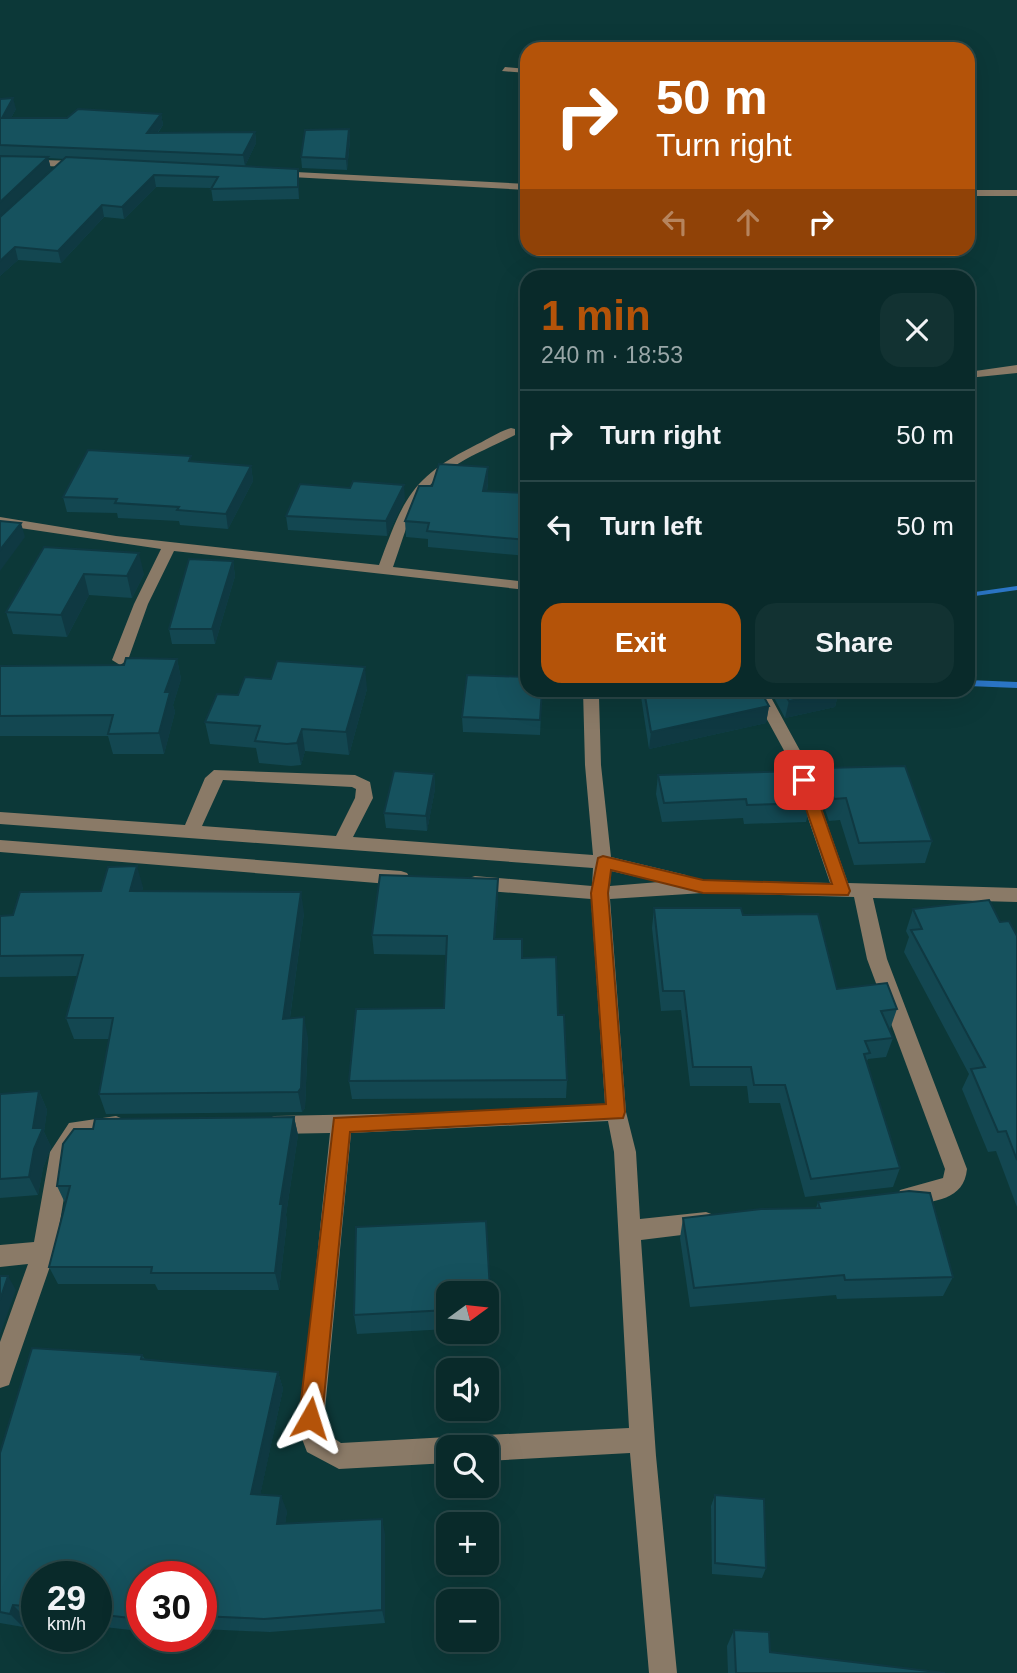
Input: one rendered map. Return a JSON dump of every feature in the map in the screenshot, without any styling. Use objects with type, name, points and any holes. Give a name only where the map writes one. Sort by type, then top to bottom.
[{"type":"street","points":[[505,69],[520,70]]},
{"type":"street","points":[[0,162],[87,164]]},
{"type":"street","points":[[50,179],[65,164]]},
{"type":"street","points":[[269,174],[520,187]]},
{"type":"street","points":[[975,193],[1017,193]]},
{"type":"street","points":[[975,374],[1017,369]]},
{"type":"street","points":[[384,571],[411,505],[426,483],[446,467],[511,432]]},
{"type":"street","points":[[0,521],[169,546],[520,585]]},
{"type":"street","points":[[121,660],[141,604],[169,546]]},
{"type":"street","points":[[592,697],[593,765],[603,862],[600,893],[616,1112],[625,1152],[642,1440],[663,1673]]},
{"type":"street","points":[[763,697],[795,756],[852,891],[956,1169],[954,1181],[945,1189],[887,1200]]},
{"type":"street","points":[[191,832],[213,778],[220,774],[355,781],[364,786],[364,798],[341,843]]},
{"type":"street","points":[[0,818],[603,862],[703,886]]},
{"type":"street","points":[[0,846],[418,879]]},
{"type":"street","points":[[460,882],[600,893],[703,886],[1017,895]]},
{"type":"street","points":[[250,1125],[341,1124],[616,1112]]},
{"type":"street","points":[[341,1124],[311,1431],[316,1443],[339,1456],[436,1452]]},
{"type":"street","points":[[0,1376],[44,1252],[61,1152],[76,1130],[91,1126],[141,1125]]},
{"type":"street","points":[[630,1231],[726,1220]]},
{"type":"street","points":[[0,1256],[44,1252]]},
{"type":"street","points":[[499,1447],[642,1440]]},
{"type":"building","points":[[13,98],[2,118],[67,118],[78,109],[161,114],[147,133],[255,132],[243,155],[0,145],[0,99]]},
{"type":"building","points":[[349,129],[346,159],[301,157],[305,130]]},
{"type":"building","points":[[0,156],[48,157],[0,202]]},
{"type":"building","points":[[66,157],[298,169],[298,187],[211,189],[218,177],[154,175],[122,207],[102,205],[58,251],[15,247],[0,261],[0,217]]},
{"type":"building","points":[[88,450],[191,456],[189,461],[251,466],[226,514],[177,510],[179,507],[115,503],[117,499],[63,497]]},
{"type":"building","points":[[439,464],[488,467],[483,491],[520,493],[520,539],[427,531],[429,523],[405,521],[419,486],[432,486]]},
{"type":"building","points":[[353,481],[404,485],[386,521],[286,516],[300,484],[350,488]]},
{"type":"building","points":[[0,521],[21,523],[0,550]]},
{"type":"building","points":[[44,547],[139,553],[127,576],[84,574],[61,615],[6,612]]},
{"type":"building","points":[[189,559],[233,561],[212,629],[169,629]]},
{"type":"building","points":[[126,658],[177,659],[165,692],[170,692],[159,733],[108,734],[113,715],[0,716],[0,666],[124,665]]},
{"type":"building","points":[[277,661],[365,667],[346,732],[302,729],[297,743],[287,744],[255,741],[260,726],[205,722],[217,694],[238,695],[245,677],[271,679]]},
{"type":"building","points":[[467,675],[520,677],[520,697],[542,697],[540,720],[462,717]]},
{"type":"building","points":[[645,697],[764,697],[769,706],[651,732]]},
{"type":"building","points":[[786,697],[807,697],[789,701]]},
{"type":"building","points":[[905,766],[932,841],[859,843],[846,798],[834,799],[823,768]]},
{"type":"building","points":[[394,771],[434,774],[426,816],[384,813]]},
{"type":"building","points":[[800,771],[811,803],[747,805],[746,799],[664,803],[658,775]]},
{"type":"building","points":[[137,866],[130,891],[301,892],[283,1019],[304,1017],[301,1088],[298,1092],[99,1094],[113,1018],[66,1018],[83,955],[0,956],[0,916],[13,915],[20,892],[101,891],[108,867]]},
{"type":"building","points":[[380,875],[498,879],[494,939],[522,939],[522,958],[556,957],[558,1015],[564,1015],[567,1080],[349,1081],[356,1009],[444,1008],[447,936],[372,935]]},
{"type":"building","points":[[989,900],[1000,922],[1009,921],[1017,936],[1017,1160],[1006,1131],[998,1132],[971,1069],[985,1067],[911,930],[922,929],[913,909]]},
{"type":"building","points":[[654,908],[741,908],[743,915],[818,914],[837,989],[887,983],[897,1009],[881,1011],[893,1038],[865,1041],[870,1053],[864,1054],[900,1168],[811,1179],[785,1085],[754,1085],[751,1067],[693,1067],[684,991],[663,991]]},
{"type":"building","points":[[39,1091],[33,1128],[43,1128],[34,1149],[29,1177],[0,1179],[0,1094]]},
{"type":"building","points":[[294,1117],[280,1204],[283,1204],[275,1273],[151,1273],[152,1267],[49,1267],[70,1186],[57,1186],[63,1144],[74,1129],[93,1129],[95,1119]]},
{"type":"building","points":[[909,1191],[930,1193],[953,1277],[845,1280],[844,1275],[694,1288],[683,1218],[761,1209],[820,1208],[818,1202]]},
{"type":"building","points":[[486,1221],[489,1281],[436,1281],[436,1311],[354,1315],[356,1227]]},
{"type":"building","points":[[0,1276],[8,1276],[0,1300]]},
{"type":"building","points":[[32,1348],[142,1355],[141,1359],[278,1372],[251,1494],[281,1496],[277,1524],[382,1519],[382,1610],[264,1619],[217,1617],[217,1561],[126,1561],[126,1618],[112,1616],[112,1561],[21,1561],[21,1606],[13,1605],[10,1614],[0,1612],[0,1453]]},
{"type":"building","points":[[715,1495],[764,1499],[766,1568],[715,1563]]},
{"type":"building","points":[[734,1630],[769,1632],[770,1652],[945,1673],[736,1673]]},
{"type":"waterway","points":[[975,594],[1017,588]]},
{"type":"waterway","points":[[975,683],[1017,685]]},
{"type":"route","points":[[310,1418],[341,1124],[616,1112],[600,893],[603,862],[703,886],[842,891],[804,780]]}]
